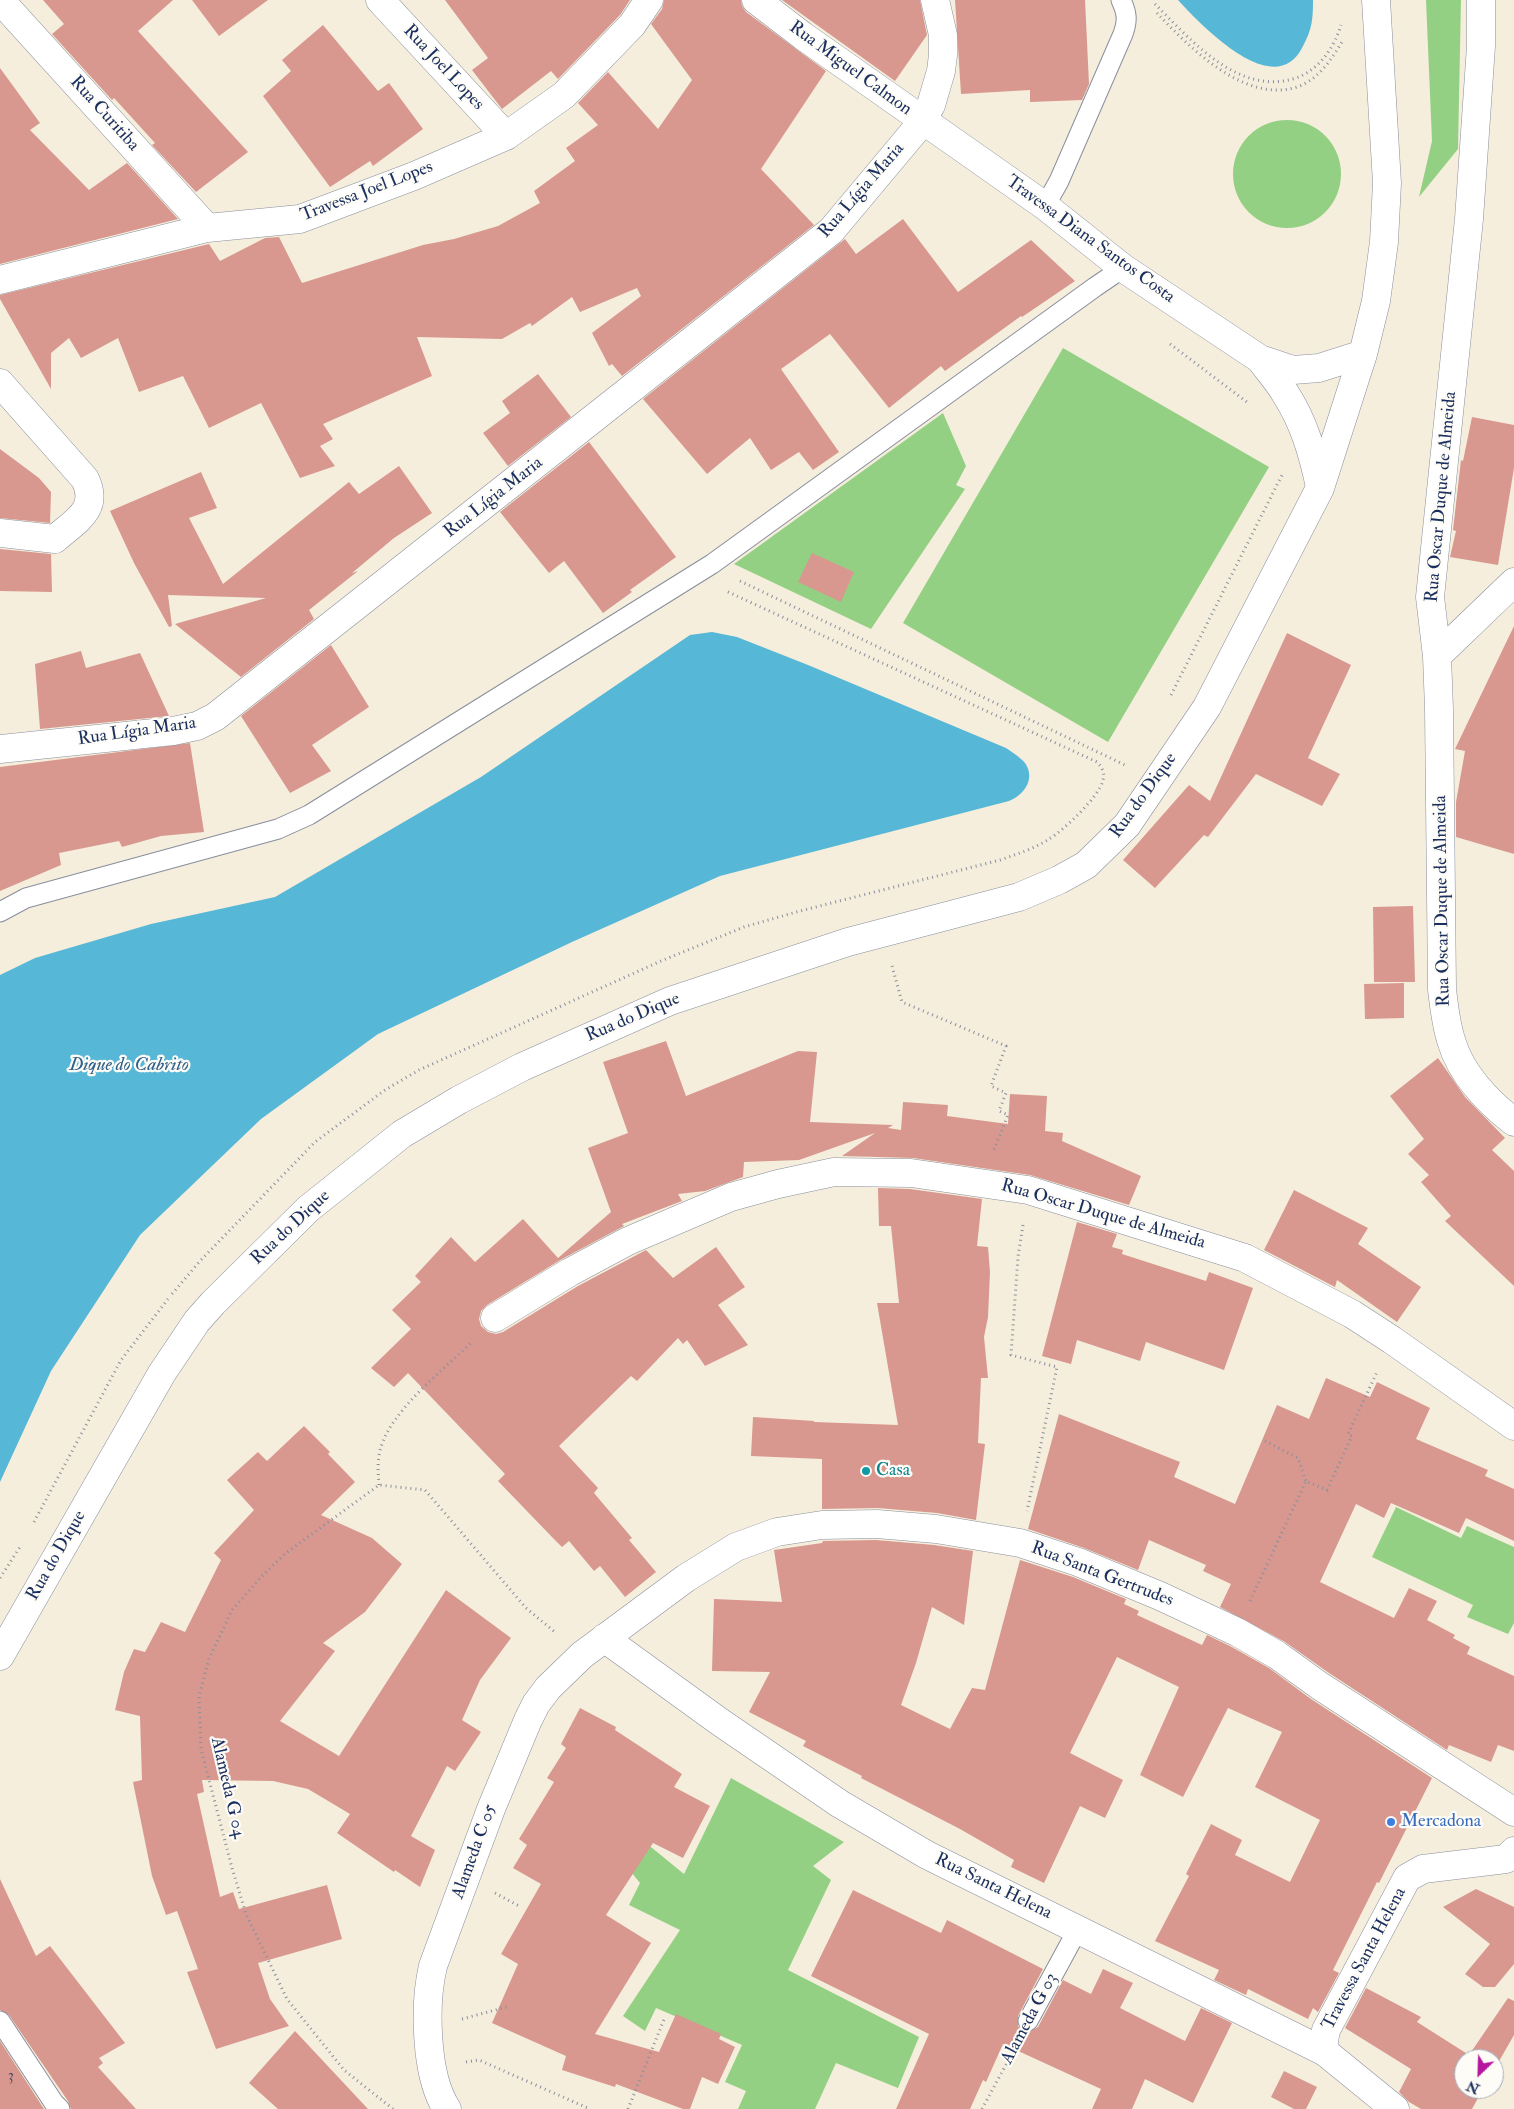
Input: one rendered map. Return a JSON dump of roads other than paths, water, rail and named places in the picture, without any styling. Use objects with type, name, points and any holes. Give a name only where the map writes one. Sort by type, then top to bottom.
[{"type":"street","name":"Rua Curitiba","points":[[0,0],[207,228]]},
{"type":"street","name":"Rua Joel Lopes","points":[[380,0],[506,136]]},
{"type":"street","name":"Travessa Joel Lopes","points":[[0,280],[207,228],[300,219],[414,176],[506,136],[564,94],[632,25],[649,0]]},
{"type":"street","name":"Rua Miguel Calmon","points":[[756,0],[803,36],[922,120]]},
{"type":"street","name":"Rua Lígia Maria","points":[[0,749],[173,731],[197,726],[216,718],[831,231],[922,120],[931,105],[941,71],[943,35],[935,0]]},
{"type":"street","name":"Rua do Dique","points":[[0,1656],[181,1343],[213,1303],[308,1209],[402,1134],[459,1100],[587,1037],[670,1001],[759,970],[856,940],[1019,897],[1059,880],[1086,865],[1127,825],[1207,707],[1320,488],[1363,354],[1376,301],[1384,242],[1387,183],[1376,0]]},
{"type":"street","name":"Rua Oscar Duque de Almeida","points":[[1481,0],[1481,46],[1469,220],[1430,597],[1437,656],[1442,989],[1446,1019],[1452,1044],[1460,1062],[1474,1082],[1514,1122]]},
{"type":"street","name":"Travessa Diana Santos Costa","points":[[922,120],[1045,206],[1123,268],[1260,359],[1293,370],[1319,368],[1363,354]]},
{"type":"street","name":"Travessa Diana Santos Costa","points":[[1260,359],[1286,393],[1305,433],[1313,456],[1320,488]]},
{"type":"street","points":[[0,383],[85,479],[91,490],[90,502],[85,513],[55,539],[0,533]]},
{"type":"street","points":[[1437,656],[1514,582]]},
{"type":"street","name":"Rua Oscar Duque de Almeida","points":[[495,1318],[570,1272],[628,1241],[731,1197],[778,1184],[834,1172],[911,1173],[1028,1190],[1245,1258],[1352,1314],[1423,1361],[1514,1426]]},
{"type":"street","name":"Rua Santa Gertrudes","points":[[604,1638],[686,1578],[736,1547],[777,1532],[822,1525],[877,1524],[936,1529],[1020,1543],[1078,1562],[1160,1596],[1237,1632],[1277,1655],[1320,1686],[1514,1812]]},
{"type":"street","name":"Rua Santa Helena","points":[[604,1638],[720,1722],[840,1804],[927,1855],[1325,2052],[1395,2109]]},
{"type":"street","name":"Alameda C 05","points":[[444,2104],[427,2029],[427,2004],[433,1966],[491,1809],[528,1720],[548,1688],[582,1655],[604,1638]]},
{"type":"street","name":"Travessa Santa Helena","points":[[1325,2052],[1326,2030],[1407,1878],[1423,1869],[1511,1859]]},
{"type":"lane","points":[[1045,206],[1059,181],[1124,34],[1127,22],[1126,11],[1121,0]]},
{"type":"lane","points":[[0,912],[26,898],[278,830],[309,814],[712,564],[1123,268]]},
{"type":"lane","name":"Alameda G 03","points":[[1028,2022],[1078,1929]]},
{"type":"lane","points":[[0,2021],[54,2103],[60,2109]]},
{"type":"water","points":[[1178,0],[1313,0],[1313,13],[1308,36],[1302,48],[1290,62],[1274,67],[1256,63],[1238,53],[1203,25]]},
{"type":"water","name":"Dique do Cabrito","points":[[712,632],[737,637],[808,665],[1006,748],[1025,763],[1029,775],[1027,786],[1024,791],[1009,801],[720,876],[572,942],[378,1034],[261,1119],[140,1235],[51,1371],[0,1482],[0,975],[35,958],[151,924],[275,897],[481,777],[690,635]]},
{"type":"place","name":"Casa","points":[[866,1471]]},
{"type":"place","name":"Mercadona","points":[[1391,1822]]}]
